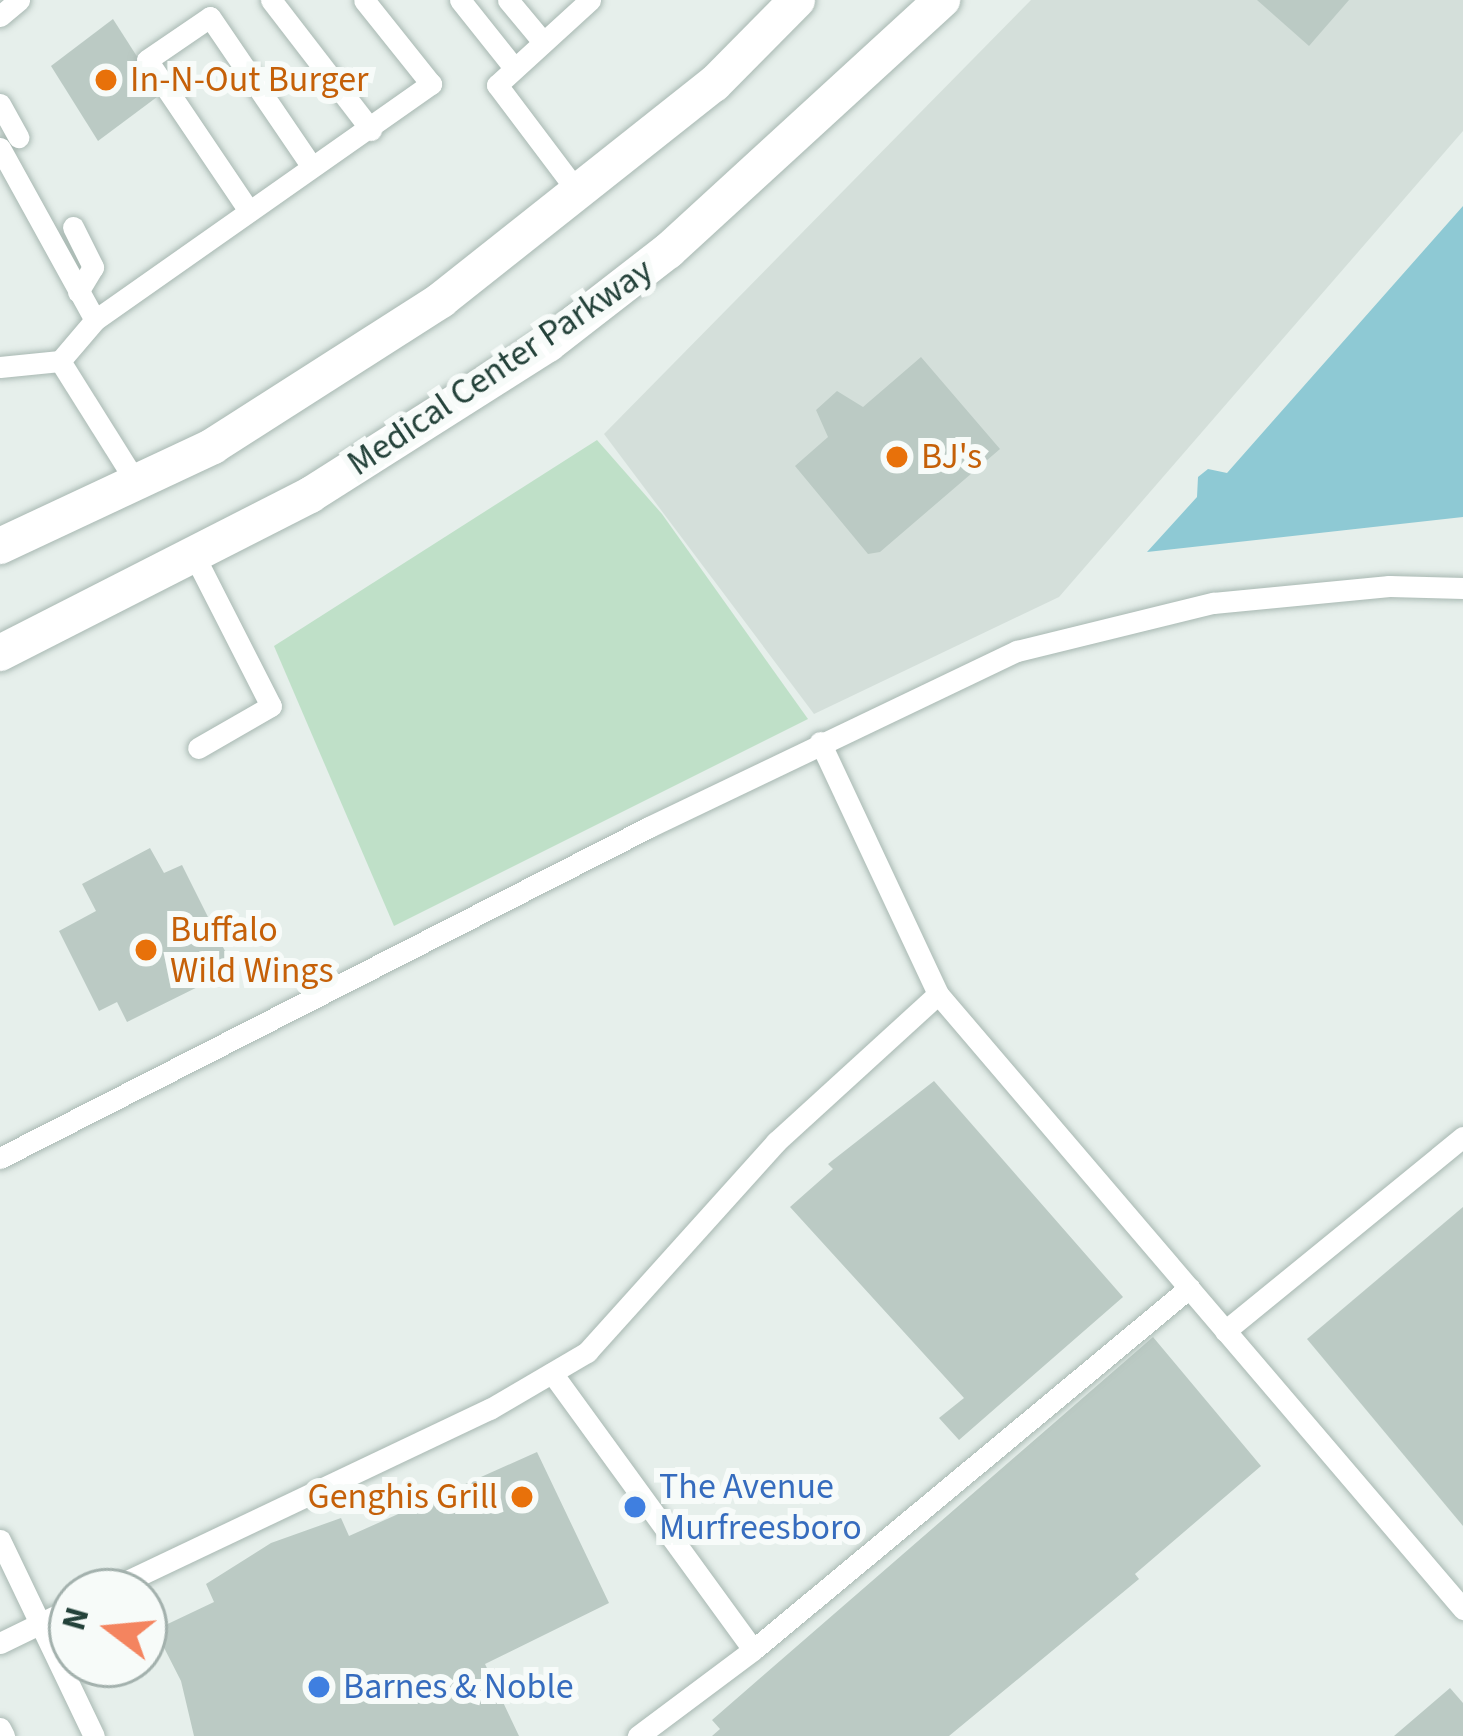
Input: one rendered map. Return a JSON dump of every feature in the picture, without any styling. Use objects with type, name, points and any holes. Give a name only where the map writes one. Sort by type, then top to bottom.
[{"type":"main road","points":[[0,546],[213,446],[441,300],[714,84],[797,0]]},
{"type":"main road","name":"Medical Center Parkway","points":[[0,653],[310,496],[548,344],[668,251],[942,0]]},
{"type":"lane","points":[[0,16],[19,0]]},
{"type":"lane","points":[[272,0],[370,130]]},
{"type":"lane","points":[[0,367],[60,361],[95,320],[431,84],[364,0]]},
{"type":"lane","points":[[460,0],[514,68]]},
{"type":"lane","points":[[508,0],[543,42]]},
{"type":"lane","points":[[578,191],[497,85],[590,0]]},
{"type":"lane","points":[[249,211],[147,60],[210,17],[312,167]]},
{"type":"lane","points":[[0,104],[9,142],[77,292],[95,320]]},
{"type":"lane","points":[[73,227],[94,267],[77,292]]},
{"type":"lane","points":[[60,361],[136,482]]},
{"type":"lane","points":[[195,557],[271,706],[198,748]]},
{"type":"lane","points":[[0,1158],[820,742],[1017,651],[1213,603],[1389,586],[1463,587]]},
{"type":"lane","points":[[820,742],[938,994],[1463,1609]]},
{"type":"lane","points":[[153,1568],[587,1352],[776,1142],[938,994]]},
{"type":"lane","points":[[1225,1330],[1463,1137]]},
{"type":"lane","points":[[638,1736],[753,1650],[1189,1288]]},
{"type":"lane","points":[[552,1373],[753,1650]]},
{"type":"lane","points":[[0,1540],[94,1736]]},
{"type":"lane","points":[[0,1643],[48,1620]]},
{"type":"shaded area","points":[[1031,0],[1463,0],[1463,131],[1059,597],[814,714],[604,434]]},
{"type":"green space","points":[[597,440],[662,514],[808,719],[394,926],[274,646]]},
{"type":"water","points":[[1463,206],[1463,517],[1147,552],[1197,497],[1198,477],[1208,469],[1227,473]]},
{"type":"building","points":[[1257,0],[1349,0],[1309,46]]},
{"type":"building","name":"In-N-Out Burger","points":[[113,19],[161,94],[98,141],[51,66]]},
{"type":"building","name":"BJ's","points":[[921,357],[1000,449],[880,552],[868,554],[795,466],[828,437],[816,410],[837,391],[863,407]]},
{"type":"building","name":"Buffalo Wild Wings","points":[[150,848],[164,873],[182,865],[234,969],[127,1022],[117,1002],[99,1011],[59,931],[96,911],[82,884]]},
{"type":"building","points":[[934,1081],[1123,1297],[959,1440],[939,1418],[964,1398],[790,1207],[833,1169],[828,1164]]},
{"type":"building","points":[[1463,1207],[1463,1526],[1307,1339]]},
{"type":"building","points":[[1153,1337],[1261,1466],[1135,1574],[1139,1579],[949,1736],[712,1736],[720,1729],[712,1720]]},
{"type":"building","points":[[537,1452],[609,1603],[485,1664],[519,1736],[194,1736],[181,1681],[168,1656],[168,1624],[214,1602],[206,1584],[271,1543],[341,1518],[349,1536]]},
{"type":"building","points":[[1450,1688],[1463,1703],[1463,1736],[1394,1736]]},
{"type":"place","name":"In-N-Out Burger","points":[[106,80]]},
{"type":"place","name":"BJ's","points":[[897,457]]},
{"type":"place","name":"Buffalo Wild Wings","points":[[146,950]]},
{"type":"place","name":"Genghis Grill","points":[[522,1497]]},
{"type":"place","name":"The Avenue Murfreesboro","points":[[635,1507]]},
{"type":"place","name":"Barnes & Noble","points":[[319,1687]]}]
